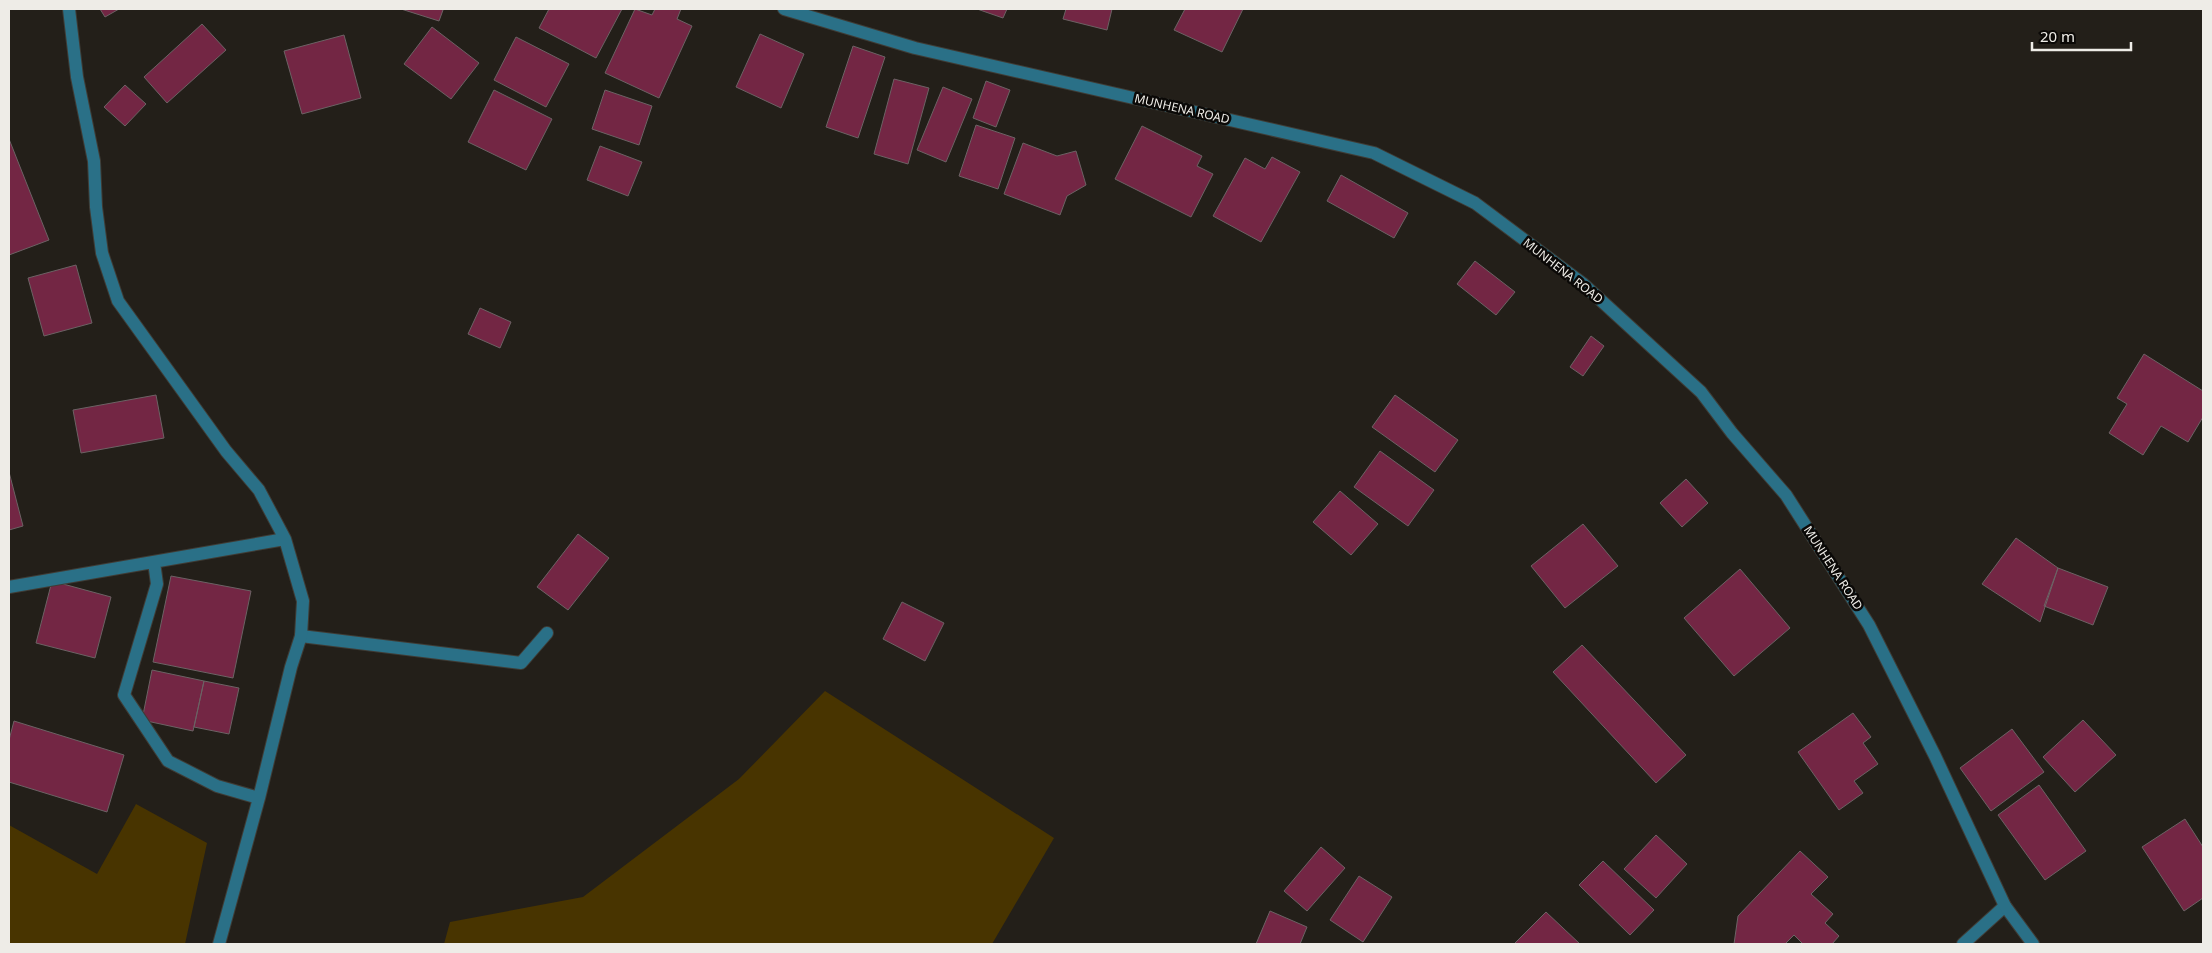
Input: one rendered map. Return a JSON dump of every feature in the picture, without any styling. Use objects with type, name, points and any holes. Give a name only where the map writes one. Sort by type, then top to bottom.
[{"type":"street","points":[[69,9],[77,77],[94,161],[96,207],[102,253],[118,301],[226,451],[259,490],[285,538],[303,601],[301,636],[291,667],[259,798],[219,944]]},
{"type":"street","name":"MUNHENA ROAD","points":[[784,9],[915,48],[1374,153],[1475,203],[1582,283],[1701,392],[1732,433],[1786,495],[1869,625],[1935,756],[2005,906],[2033,944]]},
{"type":"street","points":[[9,587],[285,538]]},
{"type":"street","points":[[154,562],[157,584],[124,695],[168,761],[218,786],[259,798]]},
{"type":"street","points":[[301,636],[521,663],[547,633]]},
{"type":"street","points":[[1963,944],[2005,906]]},
{"type":"shaded area","points":[[825,691],[1054,838],[992,944],[444,944],[450,922],[583,897],[739,779]]},
{"type":"shaded area","points":[[136,804],[207,843],[185,944],[9,944],[9,825],[97,874]]},
{"type":"building","points":[[100,9],[119,9],[105,17]]},
{"type":"building","points":[[401,9],[440,9],[443,10],[439,21]]},
{"type":"building","points":[[549,9],[622,9],[596,58],[539,28]]},
{"type":"building","points":[[635,9],[652,15],[655,9],[681,9],[677,19],[692,26],[659,98],[605,73]]},
{"type":"building","points":[[977,9],[1007,9],[1003,18]]},
{"type":"building","points":[[1066,9],[1112,9],[1107,30],[1063,19]]},
{"type":"building","points":[[1185,9],[1243,9],[1222,52],[1174,30]]},
{"type":"building","points":[[202,24],[226,50],[167,103],[144,77]]},
{"type":"building","points":[[432,27],[479,63],[451,99],[404,64]]},
{"type":"building","points":[[760,34],[804,54],[781,108],[736,87]]},
{"type":"building","points":[[344,35],[361,98],[302,114],[284,51]]},
{"type":"building","points":[[516,37],[569,64],[546,107],[494,80]]},
{"type":"building","points":[[853,46],[885,57],[858,138],[826,127]]},
{"type":"building","points":[[894,79],[929,88],[908,164],[874,154]]},
{"type":"building","points":[[986,81],[1010,90],[996,127],[973,118]]},
{"type":"building","points":[[125,85],[146,104],[125,126],[104,107]]},
{"type":"building","points":[[943,87],[972,99],[946,162],[917,150]]},
{"type":"building","points":[[494,90],[552,119],[526,170],[468,142]]},
{"type":"building","points":[[605,90],[652,106],[639,145],[592,129]]},
{"type":"building","points":[[976,125],[1015,138],[998,189],[959,176]]},
{"type":"building","points":[[1142,126],[1202,156],[1197,166],[1213,174],[1191,217],[1115,179]]},
{"type":"building","points":[[9,139],[49,240],[9,255]]},
{"type":"building","points":[[1023,143],[1057,156],[1076,151],[1086,185],[1067,196],[1060,215],[1004,194]]},
{"type":"building","points":[[600,146],[642,162],[628,196],[587,180]]},
{"type":"building","points":[[1272,157],[1300,172],[1261,242],[1213,216],[1245,158],[1265,169]]},
{"type":"building","points":[[1341,175],[1408,213],[1394,238],[1327,201]]},
{"type":"building","points":[[1475,261],[1515,292],[1496,315],[1457,284]]},
{"type":"building","points":[[76,265],[92,323],[44,336],[28,278]]},
{"type":"building","points":[[480,308],[511,322],[500,348],[468,334]]},
{"type":"building","points":[[1591,336],[1604,346],[1583,376],[1570,367]]},
{"type":"building","points":[[2144,354],[2203,391],[2203,417],[2188,442],[2161,426],[2143,455],[2109,433],[2127,404],[2117,398]]},
{"type":"building","points":[[156,395],[164,438],[81,453],[73,410]]},
{"type":"building","points":[[1395,395],[1458,440],[1435,472],[1372,427]]},
{"type":"building","points":[[1380,451],[1434,490],[1408,526],[1354,487]]},
{"type":"building","points":[[9,472],[23,526],[9,530]]},
{"type":"building","points":[[1686,479],[1708,503],[1682,527],[1660,503]]},
{"type":"building","points":[[1340,491],[1378,524],[1351,555],[1313,522]]},
{"type":"building","points":[[1583,524],[1618,566],[1565,608],[1531,566]]},
{"type":"building","points":[[578,534],[609,558],[568,610],[537,587]]},
{"type":"building","points":[[2016,538],[2058,568],[2040,622],[1982,584]]},
{"type":"building","points":[[2058,568],[2108,587],[2093,625],[2044,606]]},
{"type":"building","points":[[1740,569],[1790,628],[1734,676],[1684,618]]},
{"type":"building","points":[[171,576],[251,591],[233,678],[153,662]]},
{"type":"building","points":[[52,581],[111,597],[95,658],[36,643]]},
{"type":"building","points":[[902,602],[944,623],[925,661],[883,639]]},
{"type":"building","points":[[1582,645],[1686,755],[1656,783],[1553,672]]},
{"type":"building","points":[[152,670],[204,681],[193,731],[142,720]]},
{"type":"building","points":[[204,681],[239,688],[229,734],[194,727]]},
{"type":"building","points":[[1853,713],[1871,737],[1863,743],[1878,764],[1854,781],[1863,793],[1839,810],[1798,752]]},
{"type":"building","points":[[2083,720],[2116,755],[2075,792],[2043,757]]},
{"type":"building","points":[[14,721],[124,755],[107,812],[9,782],[9,740]]},
{"type":"building","points":[[2012,729],[2044,772],[1991,811],[1960,768]]},
{"type":"building","points":[[2039,785],[2086,851],[2045,880],[1998,815]]},
{"type":"building","points":[[2185,819],[2203,847],[2203,898],[2184,911],[2142,847]]},
{"type":"building","points":[[1656,835],[1687,864],[1656,898],[1624,869]]},
{"type":"building","points":[[1321,847],[1345,868],[1307,911],[1284,891]]},
{"type":"building","points":[[1800,851],[1828,877],[1811,894],[1833,914],[1825,923],[1839,936],[1832,944],[1803,944],[1794,935],[1785,944],[1734,944],[1738,916]]},
{"type":"building","points":[[1603,861],[1654,910],[1630,935],[1579,885]]},
{"type":"building","points":[[1359,876],[1392,897],[1363,942],[1330,920]]},
{"type":"building","points":[[1270,911],[1307,927],[1300,944],[1256,944]]},
{"type":"building","points":[[1546,912],[1580,944],[1514,944]]}]
